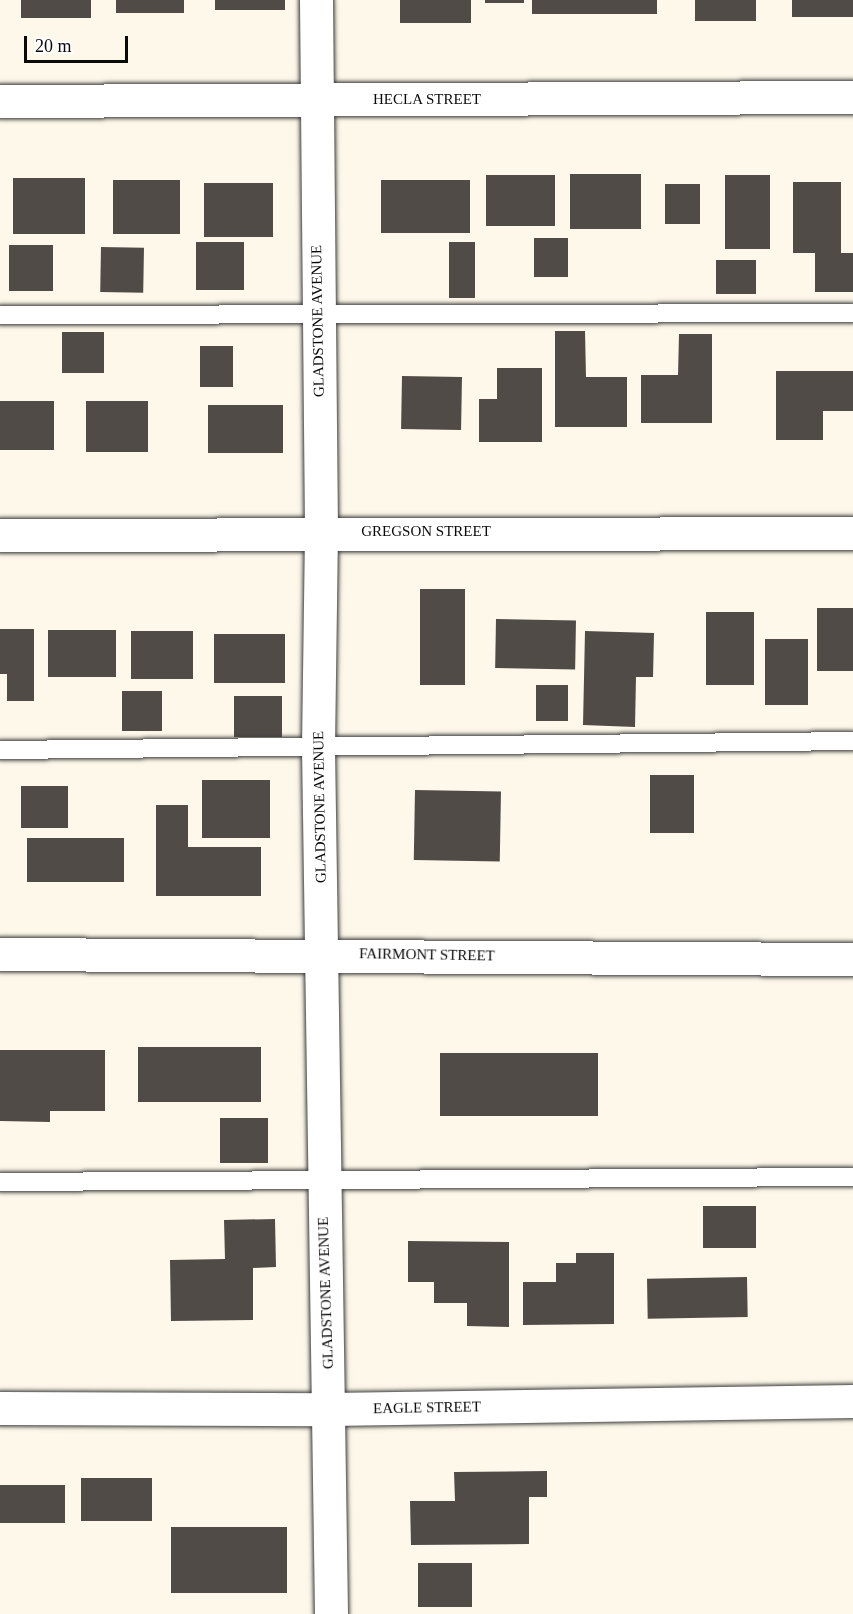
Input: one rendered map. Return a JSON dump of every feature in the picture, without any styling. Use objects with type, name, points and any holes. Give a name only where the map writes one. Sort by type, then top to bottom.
[{"type":"street","name":"GLADSTONE AVENUE","points":[[316,0],[321,532],[318,747],[323,1182],[330,1409],[332,1614]]},
{"type":"street","name":"HECLA STREET","points":[[0,101],[853,98]]},
{"type":"street","name":"GREGSON STREET","points":[[0,535],[321,532],[853,533]]},
{"type":"street","name":"FAIRMONT STREET","points":[[0,954],[321,954],[853,959]]},
{"type":"street","name":"EAGLE STREET","points":[[0,1408],[330,1409],[853,1401]]},
{"type":"lane","points":[[0,315],[853,313]]},
{"type":"lane","points":[[0,750],[853,741]]},
{"type":"lane","points":[[0,1182],[323,1182],[853,1177]]},
{"type":"building","points":[[21,0],[91,0],[91,18],[21,18]]},
{"type":"building","points":[[116,0],[184,0],[184,13],[116,13]]},
{"type":"building","points":[[215,0],[285,0],[285,10],[215,10]]},
{"type":"building","points":[[400,0],[471,0],[471,23],[400,23]]},
{"type":"building","points":[[485,0],[524,0],[524,3],[485,3]]},
{"type":"building","points":[[532,0],[657,0],[657,14],[532,14]]},
{"type":"building","points":[[695,0],[756,0],[756,21],[695,21]]},
{"type":"building","points":[[792,0],[853,0],[853,17],[792,17]]},
{"type":"building","points":[[570,174],[641,174],[641,229],[570,229]]},
{"type":"building","points":[[486,175],[555,175],[555,226],[486,226]]},
{"type":"building","points":[[725,175],[770,175],[770,249],[725,249]]},
{"type":"building","points":[[13,178],[85,178],[85,234],[13,234]]},
{"type":"building","points":[[113,180],[180,180],[180,234],[113,234]]},
{"type":"building","points":[[381,180],[470,180],[470,233],[381,233]]},
{"type":"building","points":[[793,182],[841,182],[841,253],[853,253],[853,292],[815,292],[815,253],[793,253]]},
{"type":"building","points":[[204,183],[273,183],[273,237],[204,237]]},
{"type":"building","points":[[665,184],[700,184],[700,224],[665,224]]},
{"type":"building","points":[[534,238],[568,238],[568,277],[534,277]]},
{"type":"building","points":[[196,242],[244,242],[244,290],[196,290]]},
{"type":"building","points":[[449,242],[475,242],[475,298],[449,298]]},
{"type":"building","points":[[9,245],[53,245],[53,291],[9,291]]},
{"type":"building","points":[[101,247],[144,248],[143,293],[100,292]]},
{"type":"building","points":[[716,260],[756,260],[756,294],[716,294]]},
{"type":"building","points":[[555,331],[585,331],[586,377],[627,377],[627,427],[555,427]]},
{"type":"building","points":[[62,332],[104,332],[104,373],[62,373]]},
{"type":"building","points":[[679,334],[712,334],[712,423],[641,423],[641,375],[678,375]]},
{"type":"building","points":[[200,346],[233,346],[233,387],[200,387]]},
{"type":"building","points":[[497,368],[542,368],[542,442],[479,442],[479,399],[497,399]]},
{"type":"building","points":[[776,371],[853,371],[853,411],[823,411],[823,440],[776,440]]},
{"type":"building","points":[[402,376],[462,377],[461,430],[401,429]]},
{"type":"building","points":[[0,401],[54,401],[54,450],[0,450]]},
{"type":"building","points":[[86,401],[148,401],[148,452],[86,452]]},
{"type":"building","points":[[208,405],[283,405],[283,453],[208,453]]},
{"type":"building","points":[[420,589],[465,589],[465,685],[420,685]]},
{"type":"building","points":[[817,608],[853,608],[853,671],[817,671]]},
{"type":"building","points":[[706,612],[754,612],[754,685],[706,685]]},
{"type":"building","points":[[496,619],[576,620],[575,669],[495,668]]},
{"type":"building","points":[[0,629],[34,629],[34,701],[7,701],[7,674],[0,674]]},
{"type":"building","points":[[48,630],[116,630],[116,677],[48,677]]},
{"type":"building","points":[[131,631],[193,631],[193,679],[131,679]]},
{"type":"building","points":[[585,631],[654,633],[653,677],[636,677],[635,727],[583,725]]},
{"type":"building","points":[[214,634],[285,634],[285,683],[214,683]]},
{"type":"building","points":[[765,639],[808,639],[808,705],[765,705]]},
{"type":"building","points":[[536,685],[568,685],[568,721],[536,721]]},
{"type":"building","points":[[122,691],[162,691],[162,731],[122,731]]},
{"type":"building","points":[[234,696],[282,696],[282,737],[234,737]]},
{"type":"building","points":[[650,775],[694,775],[694,833],[650,833]]},
{"type":"building","points":[[202,780],[270,780],[270,838],[202,838]]},
{"type":"building","points":[[21,786],[68,786],[68,828],[21,828]]},
{"type":"building","points":[[415,790],[501,792],[500,861],[414,860]]},
{"type":"building","points":[[156,805],[188,805],[188,847],[261,847],[261,896],[156,896]]},
{"type":"building","points":[[27,838],[124,838],[124,882],[27,882]]},
{"type":"building","points":[[138,1047],[261,1047],[261,1102],[138,1102]]},
{"type":"building","points":[[0,1050],[105,1050],[105,1111],[50,1111],[50,1122],[0,1121]]},
{"type":"building","points":[[440,1053],[598,1053],[598,1116],[440,1116]]},
{"type":"building","points":[[220,1118],[268,1118],[268,1163],[220,1163]]},
{"type":"building","points":[[703,1206],[756,1206],[756,1248],[703,1248]]},
{"type":"building","points":[[275,1219],[276,1267],[253,1268],[253,1320],[171,1321],[170,1260],[225,1259],[224,1220]]},
{"type":"building","points":[[408,1241],[509,1242],[509,1327],[467,1326],[467,1303],[434,1303],[434,1282],[408,1282]]},
{"type":"building","points":[[576,1253],[614,1253],[614,1324],[523,1325],[523,1282],[556,1282],[556,1263],[576,1263]]},
{"type":"building","points":[[747,1277],[748,1317],[648,1319],[647,1279]]},
{"type":"building","points":[[547,1471],[547,1497],[529,1497],[529,1544],[411,1545],[410,1501],[455,1501],[454,1472]]},
{"type":"building","points":[[81,1478],[152,1478],[152,1521],[81,1521]]},
{"type":"building","points":[[0,1485],[65,1485],[65,1523],[0,1523]]},
{"type":"building","points":[[171,1527],[287,1527],[287,1593],[171,1593]]},
{"type":"building","points":[[418,1563],[472,1563],[472,1607],[418,1607]]}]
